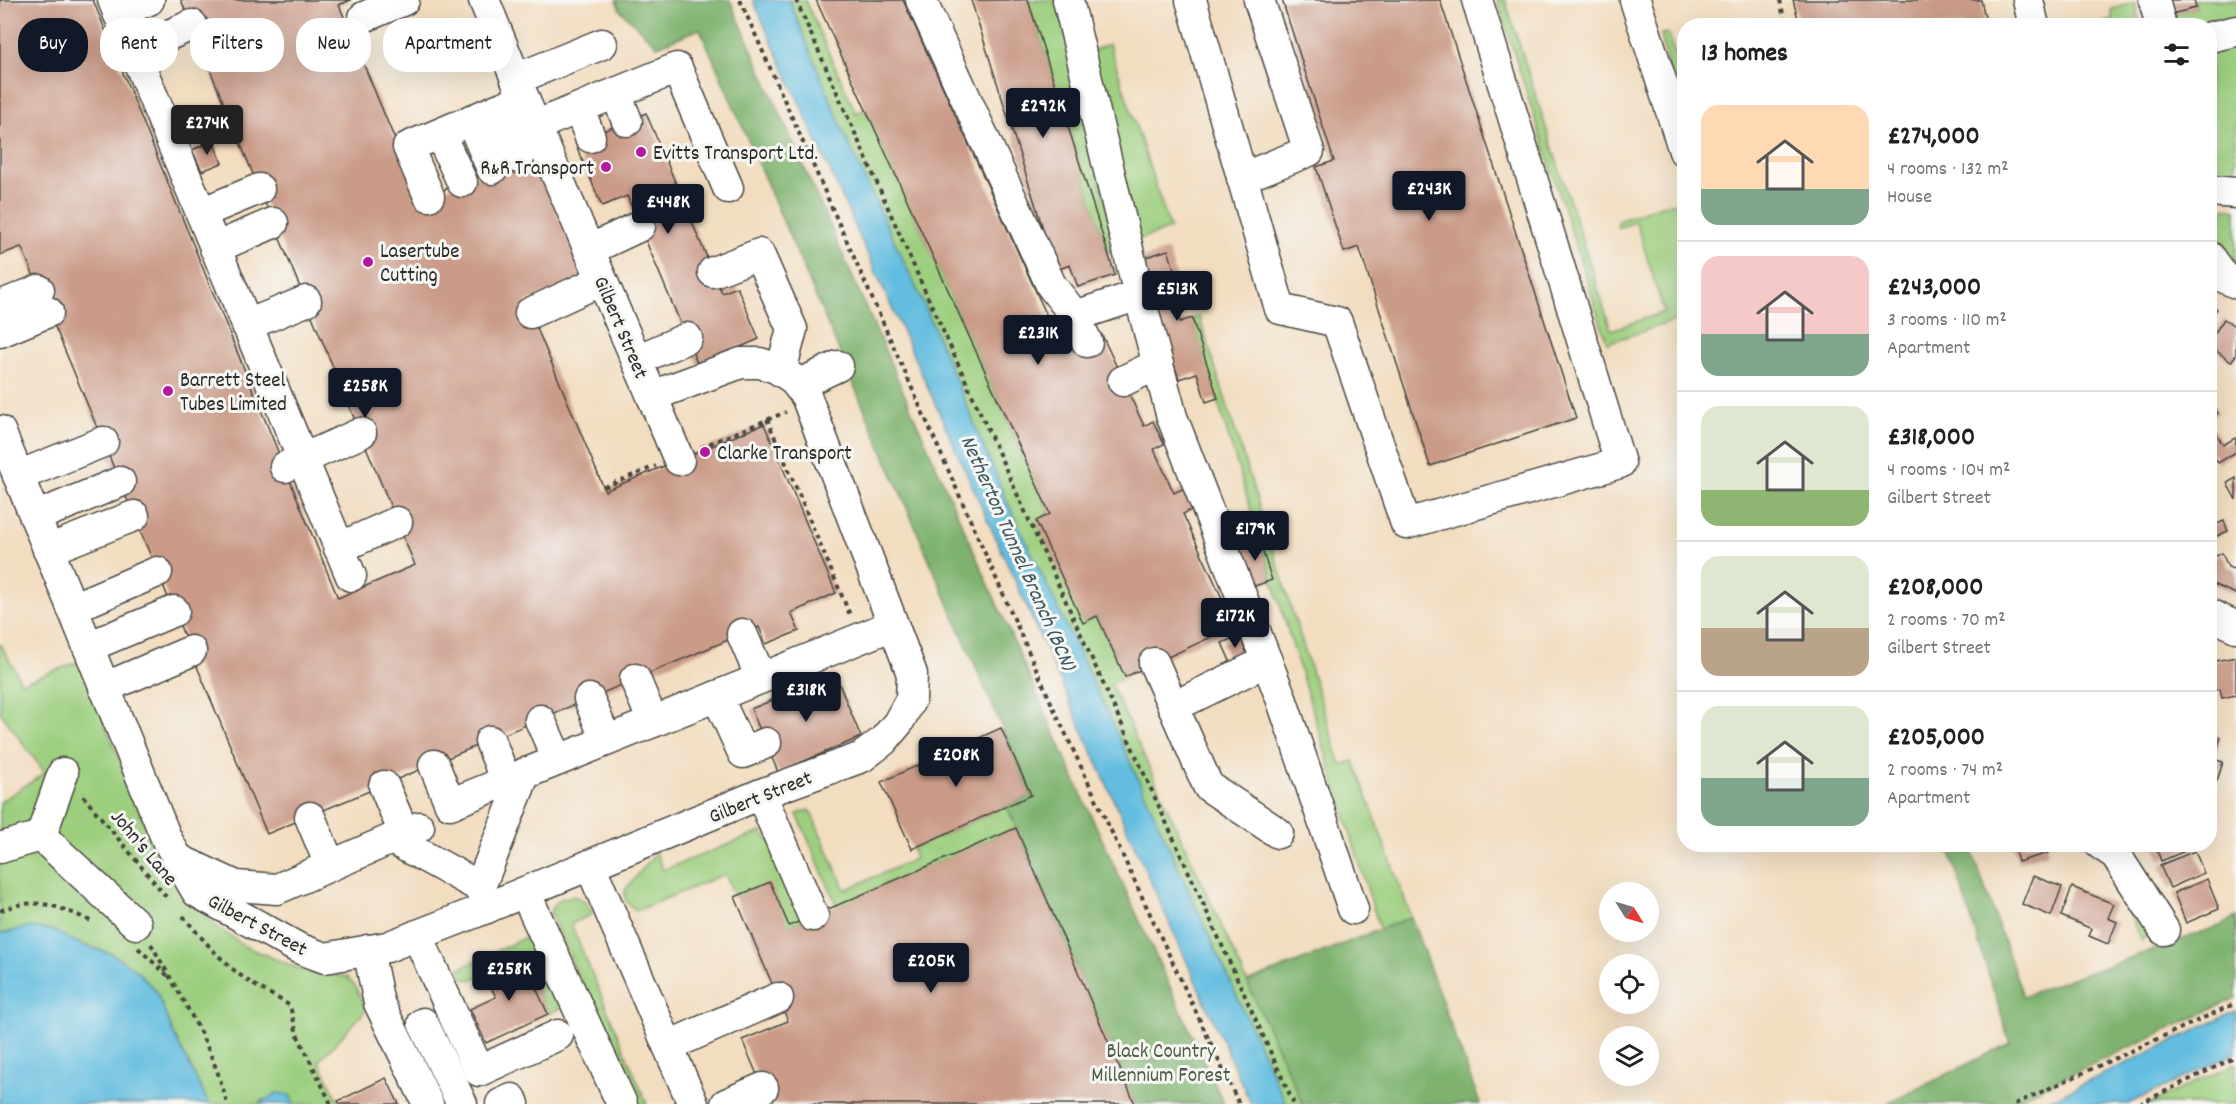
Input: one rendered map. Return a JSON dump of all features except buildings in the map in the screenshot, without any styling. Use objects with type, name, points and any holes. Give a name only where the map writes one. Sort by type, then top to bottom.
[{"type":"street","points":[[112,10],[149,0]]},
{"type":"street","points":[[364,17],[404,0]]},
{"type":"street","name":"Gilbert Street","points":[[6,452],[35,517],[167,840],[197,892],[298,948],[325,958],[387,947],[417,935],[484,897],[525,892],[771,791],[862,757],[883,741],[898,723],[911,699],[912,674],[796,387],[760,363],[741,363],[652,396],[536,126],[502,101],[484,0]]},
{"type":"street","points":[[1068,0],[1139,296],[1172,417],[1237,609],[1267,661],[1353,909]]},
{"type":"street","points":[[1191,0],[1280,309],[1337,322],[1406,524],[1620,463],[1477,0]]},
{"type":"street","points":[[1242,178],[1309,151],[1260,0]]},
{"type":"street","points":[[1635,0],[1677,129]]},
{"type":"street","points":[[2028,0],[2032,18]]},
{"type":"street","points":[[2154,0],[2159,18]]},
{"type":"street","points":[[928,2],[940,61],[1027,210],[1063,280],[1081,329],[1139,296]]},
{"type":"street","points":[[2217,35],[2236,31]]},
{"type":"street","points":[[429,196],[408,147],[440,134],[602,44]]},
{"type":"street","points":[[536,126],[677,69],[728,188]]},
{"type":"street","points":[[142,72],[205,236],[247,325],[294,463],[339,548],[351,576]]},
{"type":"street","points":[[616,93],[627,121]]},
{"type":"street","points":[[502,101],[506,163]]},
{"type":"street","points":[[579,108],[590,137]]},
{"type":"street","points":[[440,134],[462,182]]},
{"type":"street","points":[[205,236],[260,189]]},
{"type":"street","points":[[2217,192],[2236,194]]},
{"type":"street","points":[[205,236],[273,223]]},
{"type":"street","points":[[589,250],[639,226]]},
{"type":"street","points":[[713,272],[759,254],[792,329],[796,387],[838,366]]},
{"type":"street","points":[[2217,267],[2225,278],[2236,283]]},
{"type":"street","points":[[530,313],[602,280]]},
{"type":"street","points":[[0,306],[43,301],[0,332]]},
{"type":"street","points":[[247,325],[306,301]]},
{"type":"street","points":[[637,360],[687,338]]},
{"type":"street","points":[[1123,381],[1158,364]]},
{"type":"street","points":[[652,396],[678,458]]},
{"type":"street","points":[[294,463],[361,433]]},
{"type":"street","points":[[6,452],[103,442]]},
{"type":"street","points":[[35,517],[120,482]]},
{"type":"street","points":[[48,550],[134,516]]},
{"type":"street","points":[[339,548],[397,522]]},
{"type":"street","points":[[72,608],[158,572]]},
{"type":"street","points":[[88,647],[174,611]]},
{"type":"street","points":[[2217,618],[2236,627]]},
{"type":"street","points":[[434,765],[450,804],[893,625]]},
{"type":"street","points":[[742,634],[761,678]]},
{"type":"street","points":[[104,688],[191,651]]},
{"type":"street","points":[[1173,707],[1267,661]]},
{"type":"street","points":[[1154,663],[1208,786],[1278,833]]},
{"type":"street","points":[[635,679],[652,722]]},
{"type":"street","points":[[717,696],[743,753],[766,743]]},
{"type":"street","points":[[589,699],[606,740]]},
{"type":"street","points":[[540,720],[558,760]]},
{"type":"street","points":[[490,741],[516,777]]},
{"type":"street","points":[[41,836],[63,773]]},
{"type":"street","points":[[384,786],[405,833],[484,897],[516,777]]},
{"type":"street","points":[[771,791],[821,912]]},
{"type":"street","points":[[310,817],[330,865]]},
{"type":"street","points":[[178,859],[236,886],[277,889],[405,833]]},
{"type":"street","points":[[0,848],[41,836]]},
{"type":"street","points":[[41,836],[134,933]]},
{"type":"street","points":[[2112,852],[2116,855],[2164,930]]},
{"type":"street","points":[[590,865],[693,1104]]},
{"type":"street","points":[[525,892],[622,1104]]},
{"type":"street","points":[[417,935],[479,1071],[544,1033]]},
{"type":"street","points":[[368,950],[379,1003],[413,1093]]},
{"type":"street","points":[[668,1046],[778,998]]},
{"type":"street","points":[[423,1023],[462,1104]]},
{"type":"street","points":[[726,1104],[763,1088]]},
{"type":"street","points":[[501,1104],[512,1099],[514,1104]]},
{"type":"path","points":[[740,0],[1054,709],[1239,1104]]},
{"type":"path","points":[[796,0],[925,291],[1294,1104]]},
{"type":"path","points":[[1780,0],[1784,18]]},
{"type":"path","points":[[604,487],[797,407],[796,387]]},
{"type":"path","points":[[767,419],[860,638]]},
{"type":"path","name":"John's Lane","points":[[63,773],[173,904]]},
{"type":"path","points":[[0,911],[12,905],[41,904],[57,906],[95,922]]},
{"type":"path","name":"John's Lane","points":[[180,913],[210,948],[252,984],[290,1006],[297,1034],[331,1104]]},
{"type":"path","points":[[134,933],[150,943],[171,979],[218,1074],[227,1104]]},
{"type":"path","points":[[134,933],[171,979]]},
{"type":"path","points":[[2014,1104],[2236,1003]]},
{"type":"path","points":[[2139,1104],[2236,1057]]},
{"type":"green space","name":"Black Country Millennium Forest","points":[[616,0],[730,0],[1079,789],[1224,1104],[1135,1104],[1007,806],[1031,795],[700,29],[657,46],[620,10]]},
{"type":"green space","points":[[789,0],[805,0],[856,113],[866,109],[1050,514],[1037,521],[1083,622],[1097,616],[1125,677],[1111,684],[1303,1104],[1286,1104],[1111,720],[1006,499],[925,307],[847,140]]},
{"type":"green space","points":[[1028,0],[1057,0],[1117,249],[1108,253]]},
{"type":"green space","points":[[1497,0],[1505,0],[1611,330],[1664,312],[1636,222],[1618,228],[1618,221],[1661,205],[1676,203],[1677,320],[1607,343]]},
{"type":"green space","points":[[2194,0],[2236,0],[2236,19],[2217,24],[2217,18],[2172,18],[2171,14],[2196,8]]},
{"type":"green space","points":[[2135,3],[2138,18],[2113,18],[2111,9]]},
{"type":"green space","points":[[1668,33],[1675,55],[1677,54],[1677,98],[1674,99],[1661,34]]},
{"type":"green space","points":[[2236,39],[2236,177],[2217,176],[2217,44]]},
{"type":"green space","points":[[1109,44],[1170,229],[1137,240],[1092,51]]},
{"type":"green space","points":[[2217,207],[2236,210],[2236,270],[2217,253]]},
{"type":"green space","points":[[1199,316],[1341,765],[1354,761],[1411,917],[1380,930],[1192,318]]},
{"type":"green space","points":[[0,643],[22,683],[80,661],[164,872],[193,905],[217,927],[246,947],[302,970],[347,977],[355,986],[366,1010],[319,1061],[340,1104],[294,1104],[290,1095],[263,1100],[259,1104],[209,1104],[173,1033],[156,991],[112,954],[29,927],[0,934],[0,802],[45,773],[0,712]]},
{"type":"green space","points":[[1007,806],[1016,828],[837,906],[797,814],[810,810],[845,890],[915,859],[912,849]]},
{"type":"green space","points":[[761,832],[770,841],[803,920],[789,926],[735,897],[725,874],[636,911],[625,900],[625,890],[656,853],[663,870]]},
{"type":"green space","points":[[1950,852],[1972,852],[2023,996],[2222,925],[2236,917],[2236,998],[2007,1104],[1887,1104],[2010,1043]]},
{"type":"green space","points":[[2115,876],[2150,931],[2141,941]]},
{"type":"green space","points":[[572,896],[585,902],[593,914],[571,924],[647,1104],[635,1104],[550,912],[558,901]]},
{"type":"green space","name":"Black Country Millennium Forest","points":[[1411,917],[1480,1104],[1303,1104],[1247,982]]},
{"type":"green space","points":[[532,934],[563,1007],[548,1014],[522,958],[471,980],[461,978],[452,972]]},
{"type":"green space","points":[[2236,1063],[2236,1104],[2149,1104]]},
{"type":"water","name":"Netherton Tunnel Branch (BCN)","points":[[753,0],[789,0],[847,140],[925,307],[1006,499],[1111,720],[1286,1104],[1251,1104]]},
{"type":"water","points":[[29,927],[52,930],[82,945],[112,954],[137,971],[156,991],[173,1033],[209,1104],[0,1104],[0,934]]},
{"type":"water","points":[[2236,1011],[2236,1053],[2128,1104],[2041,1104]]},
{"type":"water","points":[[277,1093],[290,1095],[294,1104],[259,1104]]},
{"type":"place","name":"Evitts Transport Ltd.","points":[[641,152]]},
{"type":"place","name":"R&R Transport","points":[[606,167]]},
{"type":"place","name":"Lasertube Cutting","points":[[368,262]]},
{"type":"place","name":"Barrett Steel Tubes Limited","points":[[168,391]]},
{"type":"place","name":"Clarke Transport","points":[[705,452]]}]
